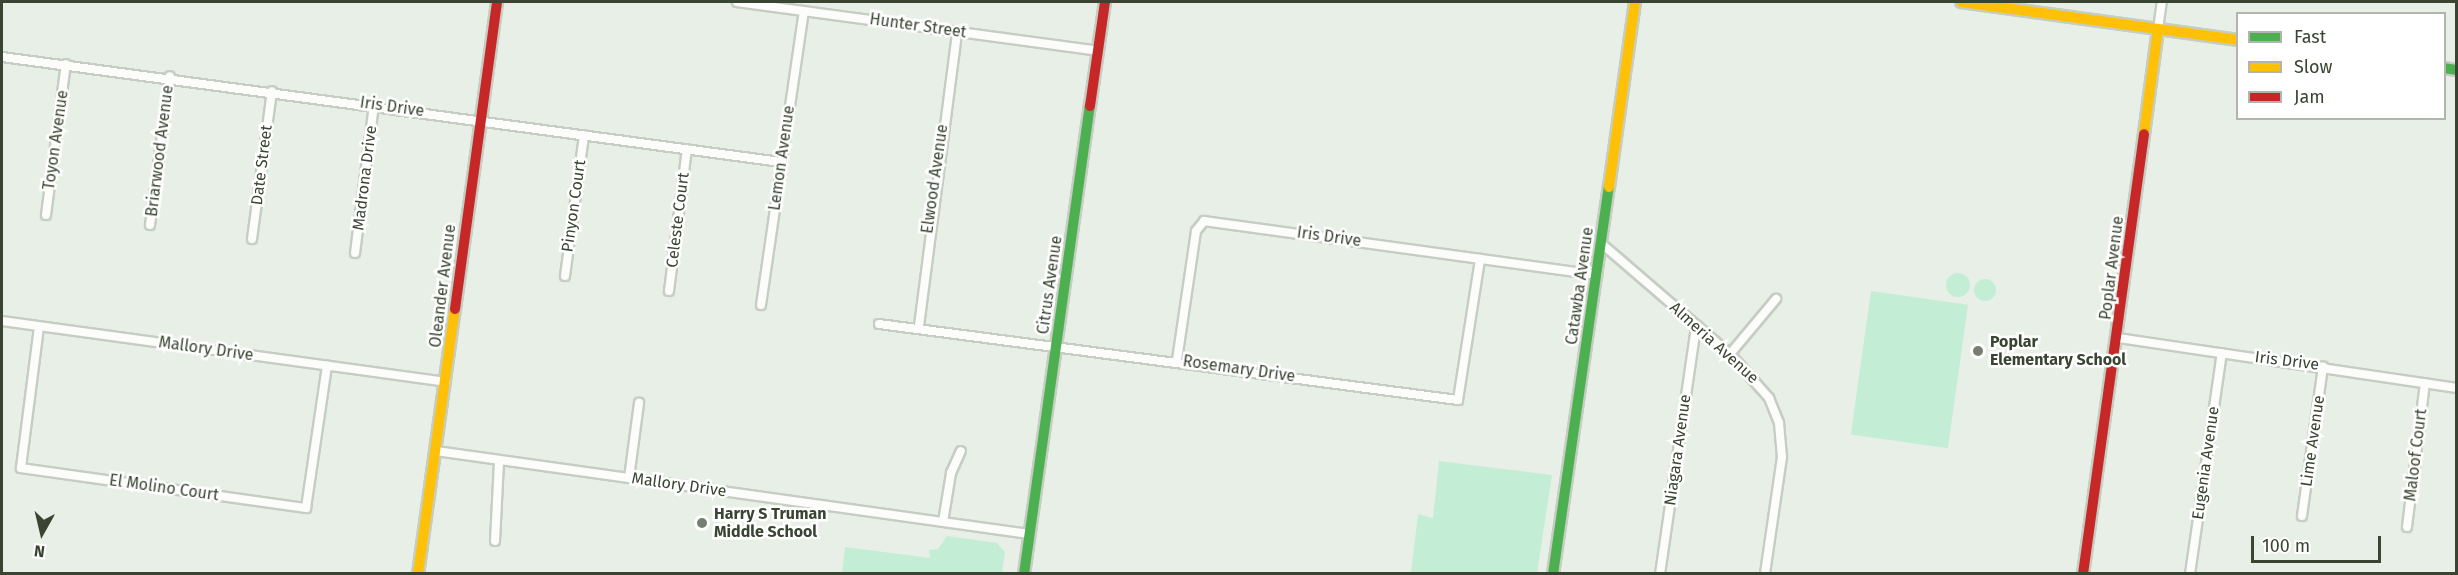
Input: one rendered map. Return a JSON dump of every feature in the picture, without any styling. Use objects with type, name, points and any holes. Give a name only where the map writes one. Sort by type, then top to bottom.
[{"type":"street","name":"Oleander Avenue","points":[[418,573],[497,2]]},
{"type":"street","name":"Hunter Street","points":[[737,2],[1098,51]]},
{"type":"street","name":"Citrus Avenue","points":[[1024,573],[1105,2]]},
{"type":"street","name":"Catawba Avenue","points":[[1553,573],[1635,2]]},
{"type":"street","points":[[1961,2],[2236,40]]},
{"type":"street","name":"Poplar Avenue","points":[[2084,573],[2118,338],[2162,2]]},
{"type":"street","name":"Lemon Avenue","points":[[761,305],[804,11]]},
{"type":"street","name":"Elwood Avenue","points":[[919,326],[957,32]]},
{"type":"street","name":"Iris Drive","points":[[2,57],[170,76],[782,162]]},
{"type":"street","name":"Toyon Avenue","points":[[46,215],[66,64]]},
{"type":"street","name":"Briarwood Avenue","points":[[150,225],[170,76]]},
{"type":"street","name":"Date Street","points":[[252,239],[272,91]]},
{"type":"street","name":"Madrona Drive","points":[[355,253],[374,104]]},
{"type":"street","name":"Pinyon Court","points":[[565,276],[584,135]]},
{"type":"street","name":"Celeste Court","points":[[669,291],[687,149]]},
{"type":"street","name":"Iris Drive","points":[[1177,360],[1196,231],[1204,221],[1597,275]]},
{"type":"street","name":"Almeria Avenue","points":[[1602,244],[1731,354],[1769,398],[1783,438],[1765,573]]},
{"type":"street","name":"Rosemary Drive","points":[[879,324],[919,326],[1458,400],[1480,259]]},
{"type":"street","points":[[1731,354],[1776,299]]},
{"type":"street","name":"Mallory Drive","points":[[2,321],[446,382]]},
{"type":"street","name":"Niagara Avenue","points":[[1660,573],[1696,326]]},
{"type":"street","name":"El Molino Court","points":[[39,327],[21,468],[306,508],[327,366]]},
{"type":"street","name":"Iris Drive","points":[[2118,338],[2323,366],[2457,388]]},
{"type":"street","name":"Eugenia Avenue","points":[[2190,573],[2222,353]]},
{"type":"street","name":"Lime Avenue","points":[[2302,516],[2323,366]]},
{"type":"street","name":"Maloof Court","points":[[2407,527],[2425,383]]},
{"type":"street","points":[[629,478],[639,403]]},
{"type":"street","name":"Mallory Drive","points":[[436,451],[1029,534]]},
{"type":"street","points":[[943,522],[951,472],[962,451]]},
{"type":"street","points":[[495,541],[499,461]]},
{"type":"green space","points":[[1958,273],[1966,277],[1970,285],[1966,293],[1958,297],[1950,293],[1946,285],[1950,277]]},
{"type":"green space","points":[[1981,279],[1989,279],[1996,286],[1996,294],[1989,301],[1981,301],[1974,294],[1974,286]]},
{"type":"green space","points":[[1871,291],[1968,305],[1948,448],[1851,435]]},
{"type":"green space","points":[[1439,461],[1552,475],[1537,573],[1411,573],[1418,514],[1433,518]]},
{"type":"green space","points":[[947,536],[997,543],[1005,552],[1002,573],[842,573],[845,547],[930,558],[929,550],[938,549]]},
{"type":"traffic: fast","points":[[2446,68],[2456,70]]},
{"type":"traffic: fast","points":[[1024,574],[1090,106]]},
{"type":"traffic: fast","points":[[1553,574],[1609,187]]},
{"type":"traffic: slow","points":[[1609,187],[1635,2]]},
{"type":"traffic: slow","points":[[1961,2],[2236,40]]},
{"type":"traffic: slow","points":[[2144,134],[2158,29]]},
{"type":"traffic: slow","points":[[418,574],[455,309]]},
{"type":"traffic: jam","points":[[455,309],[497,2]]},
{"type":"traffic: jam","points":[[1090,106],[1105,2]]},
{"type":"traffic: jam","points":[[2083,574],[2144,134]]},
{"type":"place","name":"Poplar Elementary School","points":[[1978,351]]},
{"type":"place","name":"Harry S Truman Middle School","points":[[702,523]]}]
